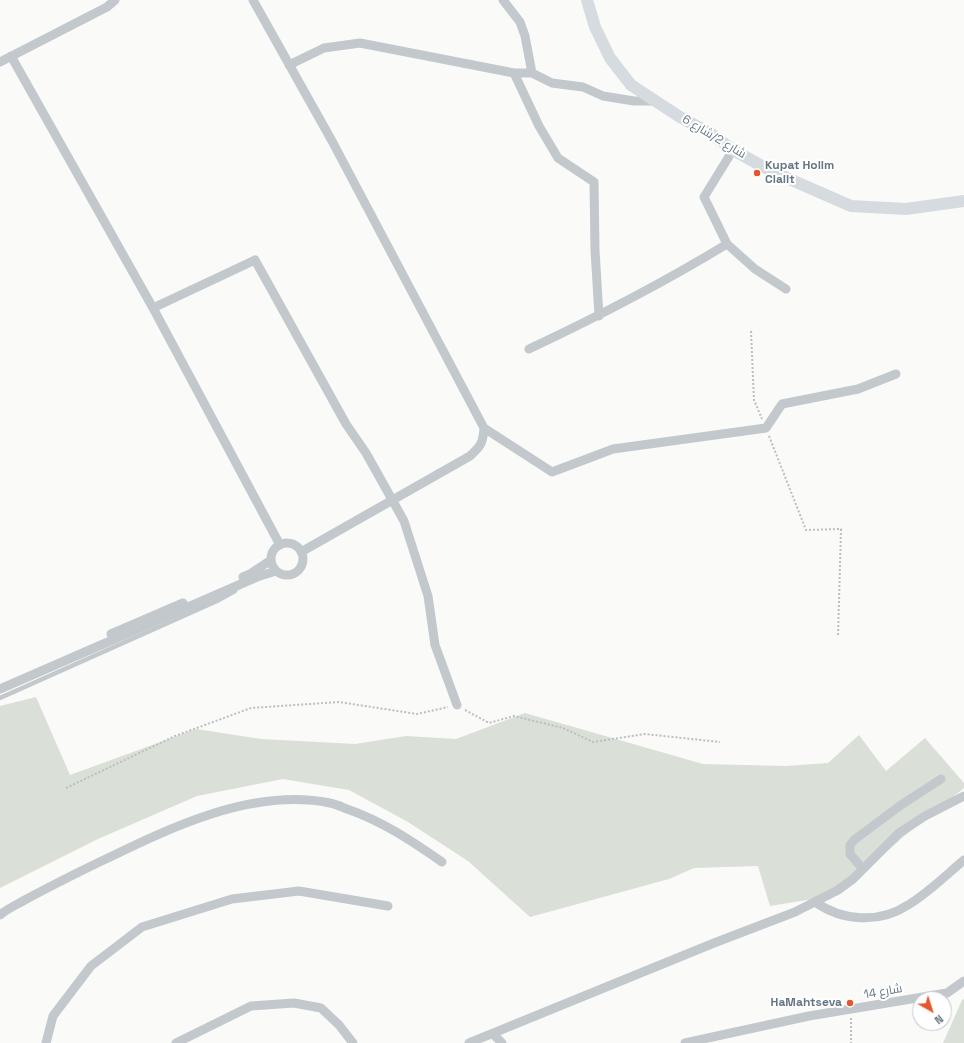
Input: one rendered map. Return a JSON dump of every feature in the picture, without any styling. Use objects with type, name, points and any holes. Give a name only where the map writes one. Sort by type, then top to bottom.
[{"type":"street","points":[[0,62],[107,7],[115,0]]},
{"type":"street","points":[[252,0],[332,141],[484,428],[552,472],[613,449],[766,428],[782,404],[858,389],[896,374]]},
{"type":"street","points":[[503,0],[520,22],[525,36],[532,73]]},
{"type":"street","name":"شارع 2/شارع 6","points":[[587,0],[595,27],[610,58],[631,85],[680,117],[713,135],[733,150],[771,171],[851,206],[906,209],[964,200]]},
{"type":"street","points":[[289,65],[324,48],[360,43],[514,73],[532,73],[552,83],[583,87],[603,96],[634,101],[655,101]]},
{"type":"street","points":[[11,56],[152,308],[280,545]]},
{"type":"street","points":[[514,73],[539,126],[558,158],[594,182],[595,250],[599,316]]},
{"type":"street","points":[[733,150],[704,197],[727,244],[755,269],[786,289]]},
{"type":"street","points":[[529,349],[599,316],[682,271],[727,244]]},
{"type":"street","points":[[152,308],[255,260],[346,424],[366,453],[404,521],[428,596],[435,645],[457,705]]},
{"type":"street","points":[[301,552],[470,456],[478,449],[483,441],[484,428]]},
{"type":"street","points":[[280,545],[294,545],[301,552],[301,566],[295,573],[286,575],[282,574],[276,571],[272,565],[271,560],[273,551],[280,545]]},
{"type":"street","points":[[0,683],[250,574],[271,560]]},
{"type":"street","points":[[0,689],[257,577],[276,571]]},
{"type":"street","points":[[863,869],[850,854],[850,845],[854,840],[901,805],[942,779]]},
{"type":"street","points":[[469,1043],[714,943],[795,912],[838,890],[853,879],[899,833],[925,816],[964,796]]},
{"type":"street","points":[[0,915],[47,888],[115,855],[198,818],[241,806],[276,800],[307,800],[331,803],[359,813],[408,838],[442,862]]},
{"type":"street","points":[[815,902],[829,911],[846,916],[875,917],[894,912],[908,906],[964,860]]},
{"type":"street","points":[[46,1043],[53,1016],[91,966],[142,928],[232,899],[299,891],[388,906]]},
{"type":"street","name":"شارع 14","points":[[685,1043],[810,1016],[947,993],[964,980]]},
{"type":"street","points":[[176,1043],[250,1006],[294,1003],[321,1008],[339,1025],[353,1043]]},
{"type":"street","points":[[493,1034],[502,1043]]},
{"type":"lane","points":[[0,698],[217,601],[257,577]]},
{"type":"path","points":[[751,331],[754,400],[806,530],[841,529],[838,637]]},
{"type":"path","points":[[66,788],[175,736],[251,708],[339,702],[417,714],[457,705],[489,723],[514,716],[564,728],[593,742],[645,734],[720,742]]},
{"type":"path","points":[[850,1010],[851,1043]]},
{"type":"shaded area","points":[[36,697],[70,775],[196,729],[261,739],[355,744],[406,736],[456,739],[525,713],[703,764],[786,766],[828,763],[859,735],[886,771],[925,738],[964,783],[964,788],[902,838],[838,895],[770,906],[758,866],[694,868],[669,879],[530,917],[468,861],[408,822],[349,790],[283,779],[197,796],[98,839],[0,888],[0,706]]},
{"type":"shaded area","points":[[964,999],[964,1043],[943,1043],[948,1031],[952,1031],[952,1023],[962,1000]]},
{"type":"place","name":"Kupat Holim Clalit","points":[[757,173]]},
{"type":"place","name":"HaMahtseva","points":[[850,1003]]}]
